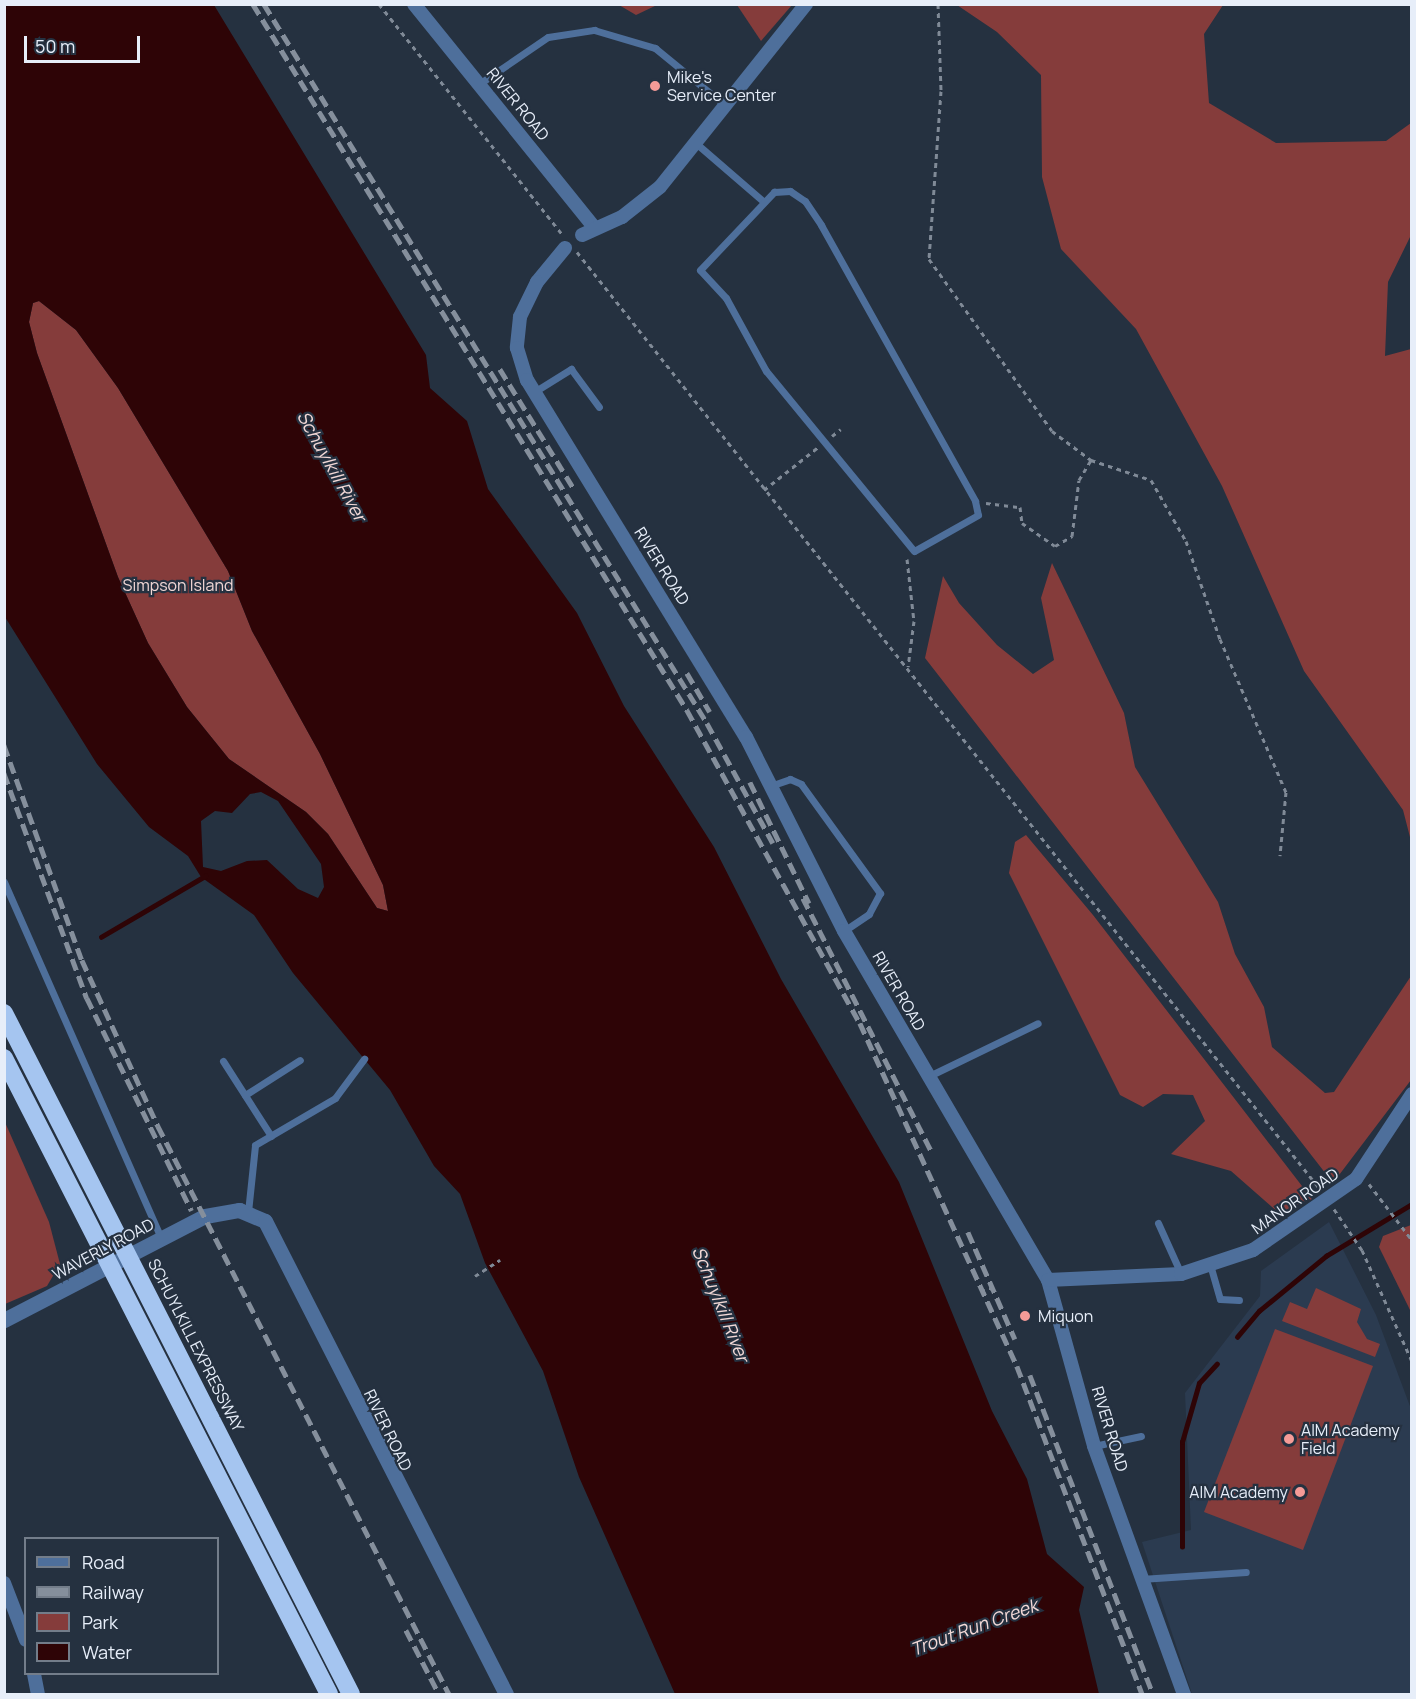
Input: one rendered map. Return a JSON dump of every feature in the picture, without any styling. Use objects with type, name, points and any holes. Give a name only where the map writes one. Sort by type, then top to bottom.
[{"type":"highway","name":"SCHUYLKILL EXPRESSWAY","points":[[7,1018],[351,1695]]},
{"type":"highway","points":[[4,1058],[328,1695]]},
{"type":"street","name":"RIVER ROAD","points":[[414,4],[479,84],[588,231],[642,203],[698,145]]},
{"type":"street","points":[[698,145],[806,4]]},
{"type":"street","name":"RIVER ROAD","points":[[564,242],[526,299],[517,334],[521,364],[534,392],[772,785],[844,931],[927,1077],[1048,1280],[1094,1446],[1184,1695]]},
{"type":"street","name":"MANOR ROAD","points":[[1048,1280],[1181,1274],[1211,1268],[1281,1235],[1361,1172],[1412,1094]]},
{"type":"street","name":"WAVERLY ROAD","points":[[4,1320],[161,1238],[220,1211],[248,1212]]},
{"type":"street","name":"RIVER ROAD","points":[[248,1212],[265,1221],[280,1242],[363,1422],[506,1695]]},
{"type":"street","points":[[4,1583],[24,1635]]},
{"type":"street","points":[[34,1675],[38,1695]]},
{"type":"lane","points":[[479,84],[548,37],[594,30],[655,48],[727,107]]},
{"type":"lane","points":[[698,145],[764,202]]},
{"type":"lane","points":[[790,191],[805,201],[975,501],[978,515],[914,551],[765,371],[726,298],[700,270],[764,202],[774,192],[790,191]]},
{"type":"lane","points":[[534,392],[571,369],[599,407]]},
{"type":"lane","points":[[772,785],[790,779],[801,784],[880,893],[869,914],[844,931]]},
{"type":"lane","points":[[4,882],[161,1238]]},
{"type":"lane","points":[[927,1077],[1038,1023]]},
{"type":"lane","points":[[248,1212],[255,1145],[335,1098],[364,1059]]},
{"type":"lane","points":[[245,1095],[300,1060]]},
{"type":"lane","points":[[223,1061],[271,1136]]},
{"type":"lane","points":[[1158,1223],[1181,1274]]},
{"type":"lane","points":[[1211,1268],[1220,1299],[1239,1300]]},
{"type":"lane","points":[[1094,1446],[1141,1436]]},
{"type":"lane","points":[[1142,1579],[1246,1572]]},
{"type":"path","points":[[379,4],[564,242]]},
{"type":"path","points":[[938,4],[941,91],[929,259],[1052,431],[1091,460],[1151,480],[1185,541],[1220,639],[1286,792],[1280,856]]},
{"type":"path","points":[[583,260],[908,666],[1323,1194]]},
{"type":"path","points":[[765,490],[841,429]]},
{"type":"path","points":[[975,501],[1020,507],[1022,523],[1055,546],[1072,536],[1079,480],[1091,460]]},
{"type":"path","points":[[908,666],[914,621],[904,563],[914,551]]},
{"type":"path","points":[[1361,1172],[1412,1240]]},
{"type":"path","points":[[1334,1209],[1362,1250],[1412,1361]]},
{"type":"path","points":[[475,1276],[500,1260]]},
{"type":"path","points":[[981,1292],[996,1286]]},
{"type":"shaded area","name":"AIM Academy","points":[[1329,1222],[1376,1315],[1411,1409],[1411,1694],[1192,1694],[1142,1542],[1191,1530],[1185,1393],[1260,1296],[1261,1271]]},
{"type":"green space","points":[[619,5],[657,5],[636,15]]},
{"type":"green space","points":[[737,5],[792,5],[761,41]]},
{"type":"green space","points":[[957,5],[1223,5],[1204,34],[1209,103],[1276,143],[1386,141],[1411,123],[1411,235],[1388,282],[1385,356],[1411,349],[1411,841],[1403,810],[1304,671],[1222,486],[1136,329],[1061,249],[1042,177],[1041,75],[997,32]]},
{"type":"green space","name":"Simpson Island","points":[[39,301],[76,330],[118,388],[228,571],[252,631],[320,754],[383,885],[388,911],[377,908],[328,834],[306,812],[229,759],[187,707],[148,643],[118,577],[37,353],[29,322],[33,303]]},
{"type":"green space","points":[[1052,563],[1124,713],[1135,767],[1218,902],[1235,954],[1264,1007],[1272,1047],[1325,1093],[1334,1092],[1411,976],[1411,1080],[1333,1183],[925,658],[943,576],[959,603],[997,645],[1033,674],[1054,660],[1041,598]]},
{"type":"green space","points":[[1026,835],[1093,915],[1312,1199],[1279,1213],[1231,1171],[1171,1154],[1205,1121],[1193,1095],[1163,1094],[1143,1107],[1120,1095],[1009,873],[1015,842]]},
{"type":"green space","points":[[4,1120],[49,1222],[60,1264],[47,1286],[5,1304]]},
{"type":"green space","points":[[1411,1225],[1411,1312],[1379,1247],[1383,1236]]},
{"type":"green space","points":[[1316,1288],[1361,1309],[1357,1322],[1367,1339],[1380,1344],[1375,1357],[1282,1321],[1290,1302],[1307,1309]]},
{"type":"green space","name":"AIM Academy Field","points":[[1275,1329],[1373,1366],[1303,1550],[1204,1512]]},
{"type":"water","name":"Schuylkill River","points":[[4,5],[214,5],[426,355],[430,388],[467,421],[488,489],[577,613],[624,706],[714,847],[781,979],[899,1182],[992,1411],[1027,1479],[1047,1554],[1084,1587],[1079,1610],[1099,1694],[675,1694],[579,1477],[543,1371],[485,1263],[460,1194],[434,1166],[390,1090],[293,973],[254,915],[201,877],[188,856],[149,827],[97,764],[5,617]],"holes":[[[39,301],[76,330],[118,388],[228,571],[252,631],[320,754],[383,885],[388,911],[377,908],[328,834],[306,812],[229,759],[187,707],[148,643],[118,577],[37,353],[29,322],[33,303]],[[261,792],[278,801],[321,864],[324,887],[318,898],[298,889],[267,860],[247,861],[221,871],[203,867],[201,821],[215,811],[232,813],[250,794]]]},
{"type":"waterway","points":[[101,937],[205,876]]},
{"type":"waterway","name":"Trout Run Creek","points":[[1237,1337],[1259,1311],[1326,1256],[1412,1204]]},
{"type":"waterway","name":"Trout Run Creek","points":[[1182,1547],[1182,1442],[1199,1383],[1217,1364]]},
{"type":"railway","points":[[253,4],[687,710],[860,1023],[1017,1366],[1142,1694]]},
{"type":"railway","points":[[264,4],[707,723],[773,843]]},
{"type":"railway","points":[[500,369],[574,489]]},
{"type":"railway","points":[[687,673],[710,712]]},
{"type":"railway","points":[[4,745],[82,960],[158,1126],[449,1694]]},
{"type":"railway","points":[[4,773],[87,998],[192,1211]]},
{"type":"railway","points":[[750,782],[809,903]]},
{"type":"railway","points":[[803,898],[932,1152]]},
{"type":"railway","points":[[968,1232],[1015,1339]]},
{"type":"railway","points":[[1030,1375],[1153,1694]]},
{"type":"railway","points":[[406,1630],[439,1694]]},
{"type":"place","name":"Mike's Service Center","points":[[655,86]]},
{"type":"place","name":"Miquon","points":[[1025,1316]]},
{"type":"place","name":"AIM Academy Field","points":[[1289,1439]]},
{"type":"place","name":"AIM Academy","points":[[1300,1492]]}]
